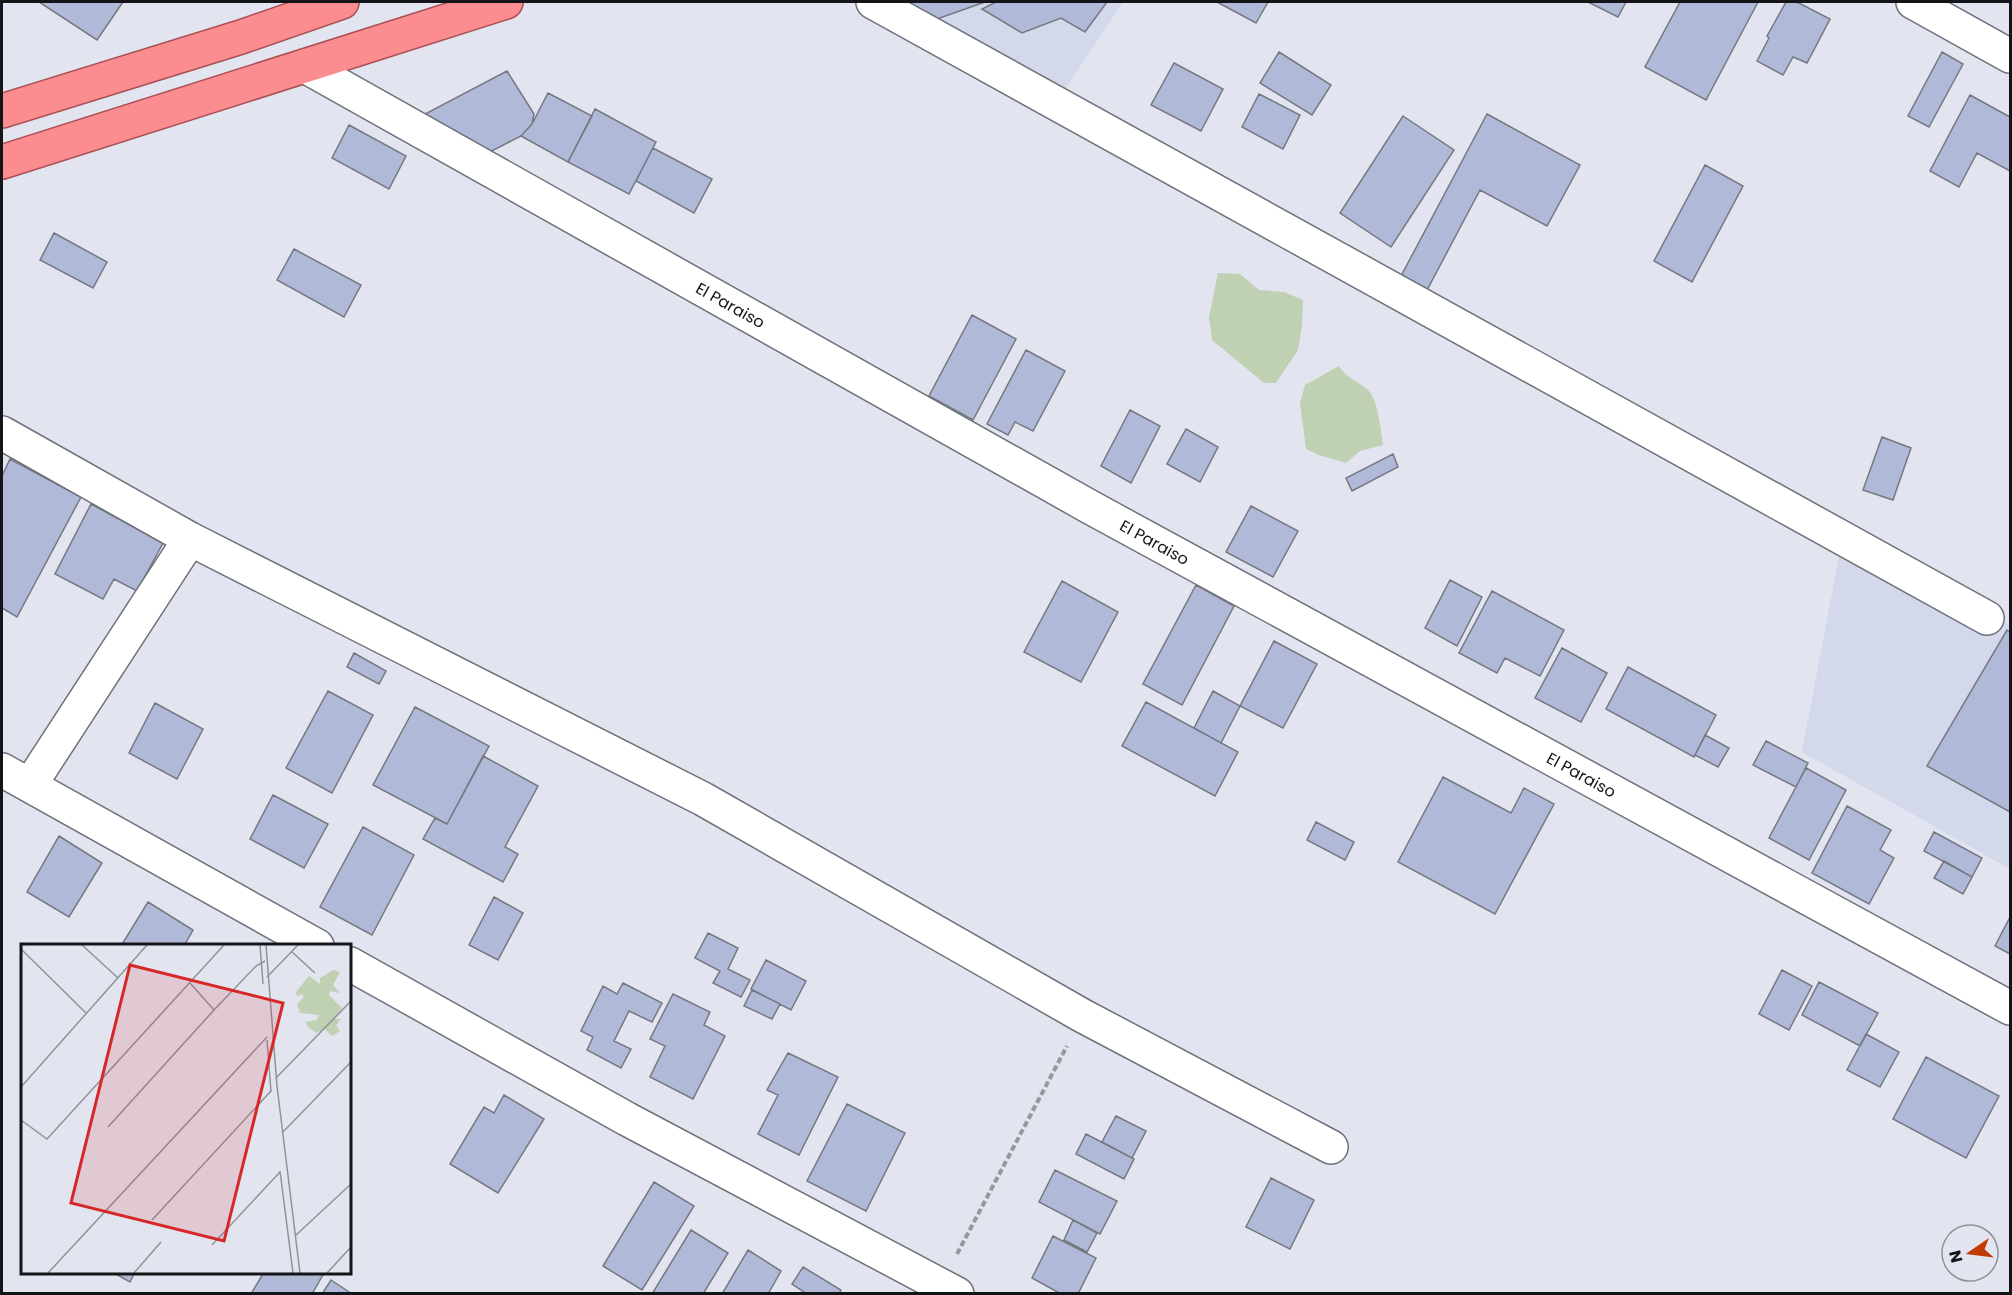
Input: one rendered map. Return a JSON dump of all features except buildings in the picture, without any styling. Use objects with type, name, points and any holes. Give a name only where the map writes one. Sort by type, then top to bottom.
[{"type":"highway","points":[[2,111],[342,2]]},
{"type":"highway","points":[[2,162],[506,2]]},
{"type":"street","points":[[873,2],[1987,618]]},
{"type":"street","points":[[1913,2],[2010,56]]},
{"type":"street","name":"El Paraiso","points":[[305,66],[1090,507],[2010,1008]]},
{"type":"street","points":[[2,433],[190,539],[703,799],[1083,1016],[1331,1147]]},
{"type":"street","points":[[30,785],[190,539]]},
{"type":"street","points":[[2,770],[315,944]]},
{"type":"street","points":[[351,965],[627,1119],[949,1289]]},
{"type":"path","points":[[949,1289],[1083,1016]]},
{"type":"shaded area","points":[[880,2],[1123,2],[1060,97]]},
{"type":"shaded area","points":[[1842,539],[2010,625],[2010,869],[1802,752]]},
{"type":"green space","points":[[1218,273],[1240,274],[1259,290],[1284,292],[1303,300],[1298,350],[1276,383],[1264,383],[1212,340],[1209,317]]},
{"type":"green space","points":[[1339,366],[1345,374],[1368,390],[1371,395],[1378,416],[1383,445],[1360,451],[1346,463],[1306,449],[1300,403],[1305,385]]}]
